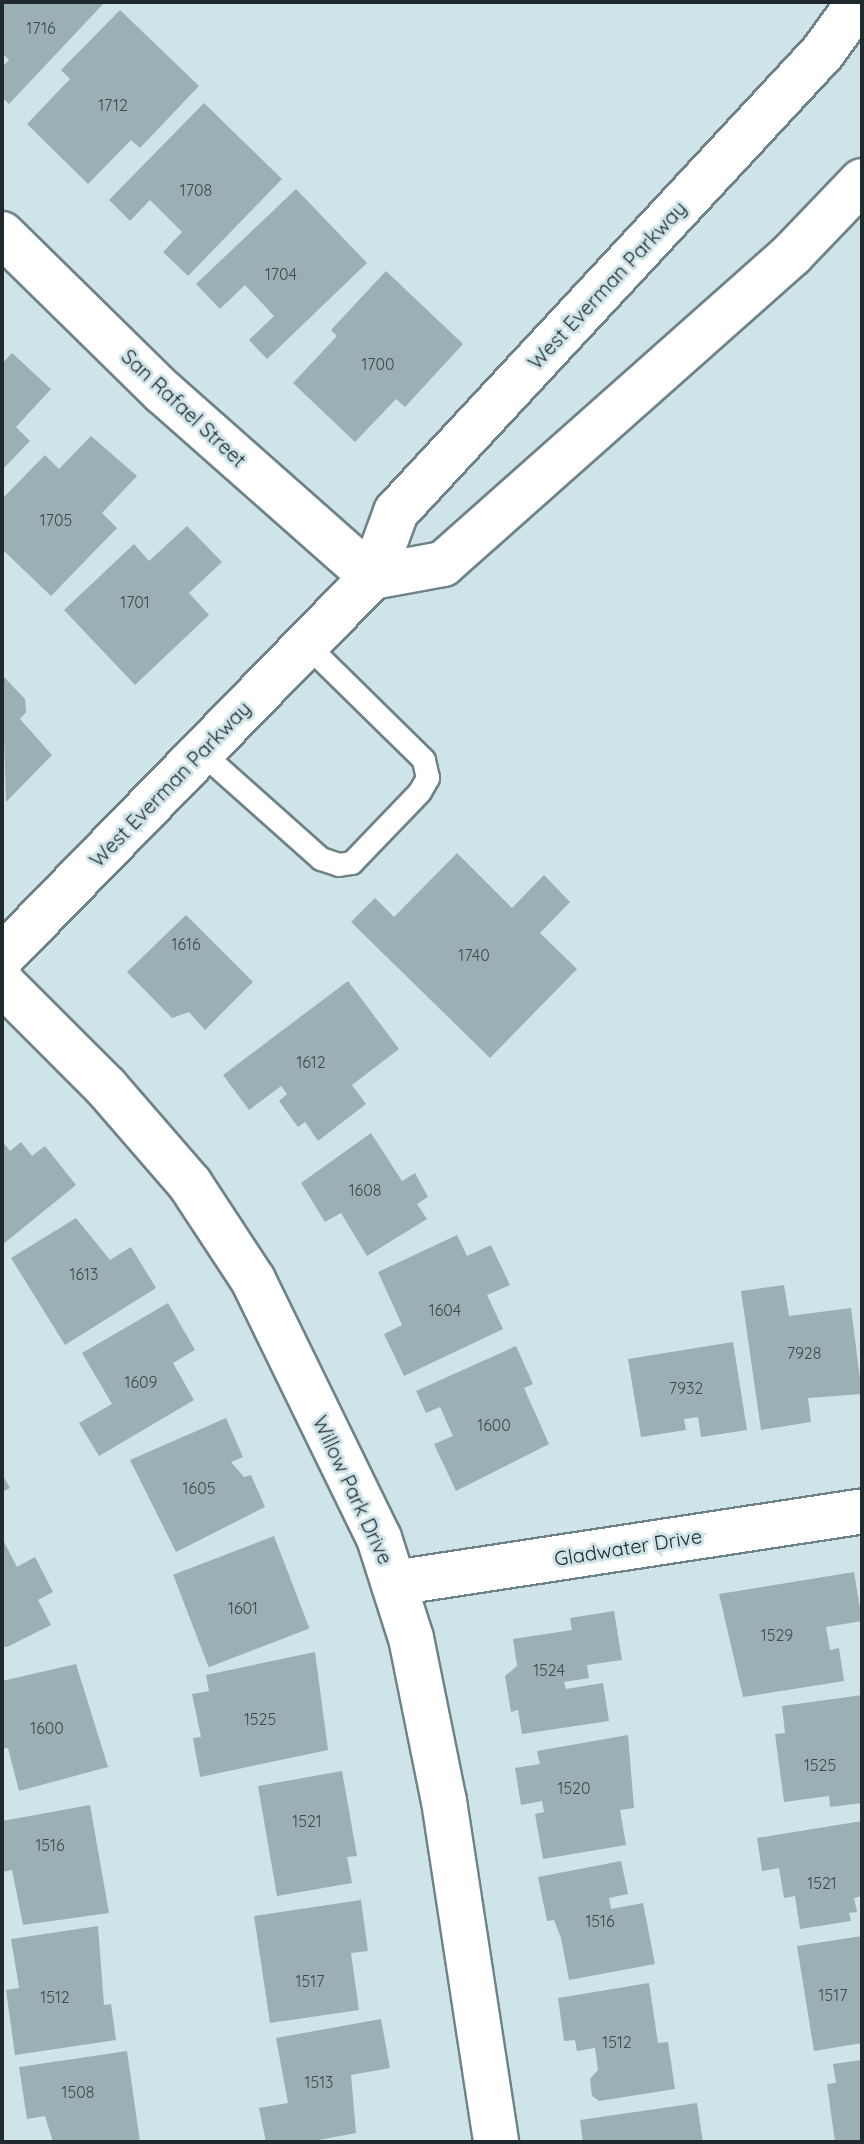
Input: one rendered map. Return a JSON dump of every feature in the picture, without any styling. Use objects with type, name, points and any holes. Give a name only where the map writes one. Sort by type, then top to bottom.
[{"type":"street","name":"West Everman Parkway","points":[[2,957],[372,577],[396,512],[823,52],[859,2]]},
{"type":"street","points":[[372,577],[443,564],[792,254],[862,181]]},
{"type":"street","name":"San Rafael Street","points":[[2,234],[163,392],[372,577]]},
{"type":"street","name":"Willow Park Drive","points":[[2,983],[106,1087],[190,1184],[245,1268],[379,1538],[411,1638],[444,1801],[496,2142]]},
{"type":"street","name":"Gladwater Drive","points":[[394,1583],[862,1511]]},
{"type":"lane","points":[[201,752],[321,859],[352,863],[420,792],[428,778],[413,745],[306,644]]},
{"type":"building","points":[[2,2],[105,2],[9,104],[2,97],[2,67],[9,60],[2,53]]},
{"type":"building","points":[[120,10],[199,86],[140,148],[131,140],[88,184],[27,124],[70,79],[61,70]]},
{"type":"building","points":[[204,103],[282,179],[188,276],[163,252],[182,232],[150,200],[130,221],[109,200]]},
{"type":"building","points":[[296,189],[367,263],[267,359],[249,340],[274,316],[245,285],[220,309],[196,284]]},
{"type":"building","points":[[386,271],[463,344],[405,407],[396,399],[355,442],[293,383],[337,336],[331,330]]},
{"type":"building","points":[[12,353],[51,389],[16,427],[30,441],[2,470],[2,364]]},
{"type":"building","points":[[91,436],[137,476],[102,513],[117,528],[51,596],[2,549],[2,499],[45,455],[59,469]]},
{"type":"building","points":[[187,526],[222,562],[189,593],[209,615],[135,685],[64,610],[134,544],[149,561]]},
{"type":"building","points":[[2,675],[25,699],[26,712],[20,719],[52,755],[6,802]]},
{"type":"building","points":[[457,853],[512,908],[544,875],[570,902],[540,933],[577,969],[490,1058],[351,922],[375,898],[394,917]]},
{"type":"building","points":[[186,915],[253,982],[205,1030],[189,1012],[172,1018],[127,972]]},
{"type":"building","points":[[348,981],[399,1049],[352,1085],[366,1104],[318,1141],[305,1122],[298,1127],[279,1101],[287,1094],[281,1086],[249,1110],[223,1075]]},
{"type":"building","points":[[371,1133],[402,1181],[415,1173],[428,1197],[417,1204],[427,1219],[367,1256],[341,1213],[325,1222],[301,1183]]},
{"type":"building","points":[[2,1141],[10,1151],[21,1142],[32,1156],[45,1146],[76,1185],[2,1245]]},
{"type":"building","points":[[76,1218],[110,1260],[131,1247],[156,1288],[65,1345],[11,1258]]},
{"type":"building","points":[[457,1235],[467,1256],[491,1245],[510,1285],[487,1295],[503,1329],[404,1376],[384,1334],[402,1325],[378,1272]]},
{"type":"building","points":[[784,1285],[789,1316],[851,1308],[862,1394],[808,1398],[811,1422],[761,1430],[741,1291]]},
{"type":"building","points":[[168,1303],[195,1350],[173,1363],[194,1400],[99,1456],[79,1423],[112,1404],[82,1353]]},
{"type":"building","points":[[733,1342],[747,1430],[701,1437],[698,1417],[684,1419],[686,1430],[641,1437],[628,1359]]},
{"type":"building","points":[[516,1346],[533,1384],[524,1388],[549,1444],[456,1491],[434,1444],[453,1436],[440,1407],[426,1413],[416,1391]]},
{"type":"building","points":[[226,1418],[243,1457],[231,1462],[244,1477],[251,1475],[265,1507],[176,1552],[130,1460]]},
{"type":"building","points":[[2,1474],[10,1488],[2,1492]]},
{"type":"building","points":[[274,1536],[309,1628],[209,1667],[173,1575]]},
{"type":"building","points":[[2,1538],[17,1567],[35,1557],[53,1592],[38,1600],[51,1625],[7,1647],[2,1646]]},
{"type":"building","points":[[854,1572],[862,1621],[826,1627],[830,1650],[839,1648],[844,1681],[743,1697],[719,1594]]},
{"type":"building","points":[[614,1611],[622,1660],[587,1665],[589,1678],[564,1682],[566,1689],[603,1683],[609,1721],[522,1734],[518,1710],[511,1712],[505,1676],[517,1666],[513,1639],[572,1630],[570,1618]]},
{"type":"building","points":[[315,1652],[328,1750],[200,1777],[193,1738],[201,1737],[192,1694],[209,1691],[206,1675]]},
{"type":"building","points":[[76,1664],[108,1767],[19,1791],[8,1748],[2,1749],[2,1681]]},
{"type":"building","points":[[862,1695],[862,1803],[830,1807],[829,1796],[784,1802],[775,1734],[785,1733],[782,1706]]},
{"type":"building","points":[[628,1735],[634,1808],[620,1810],[626,1845],[543,1859],[535,1814],[544,1812],[542,1801],[521,1805],[515,1768],[540,1764],[537,1751]]},
{"type":"building","points":[[342,1771],[357,1856],[347,1857],[352,1883],[277,1896],[258,1786]]},
{"type":"building","points":[[90,1805],[109,1913],[23,1925],[12,1870],[2,1872],[2,1821]]},
{"type":"building","points":[[862,1821],[862,1896],[854,1898],[857,1912],[849,1913],[851,1921],[800,1929],[795,1896],[784,1898],[779,1868],[762,1871],[757,1838]]},
{"type":"building","points":[[621,1861],[628,1894],[609,1898],[611,1909],[643,1903],[655,1964],[569,1980],[561,1938],[554,1920],[547,1921],[538,1877]]},
{"type":"building","points":[[361,1900],[368,1951],[351,1953],[359,2010],[270,2023],[254,1916]]},
{"type":"building","points":[[98,1926],[104,2005],[111,2004],[116,2040],[15,2055],[6,1990],[19,1988],[11,1939]]},
{"type":"building","points":[[862,1936],[862,2043],[814,2051],[797,1946]]},
{"type":"building","points":[[649,1983],[658,2043],[668,2042],[675,2089],[599,2101],[592,2096],[590,2079],[598,2070],[595,2048],[577,2051],[575,2040],[564,2041],[558,1998]]},
{"type":"building","points":[[381,2019],[390,2068],[351,2075],[356,2133],[308,2142],[266,2142],[259,2108],[288,2103],[276,2038]]},
{"type":"building","points":[[127,2051],[140,2142],[53,2142],[45,2116],[27,2119],[19,2067]]},
{"type":"building","points":[[862,2060],[862,2142],[835,2142],[827,2084],[836,2083],[833,2064]]},
{"type":"building","points":[[697,2103],[703,2142],[583,2142],[580,2120]]}]
